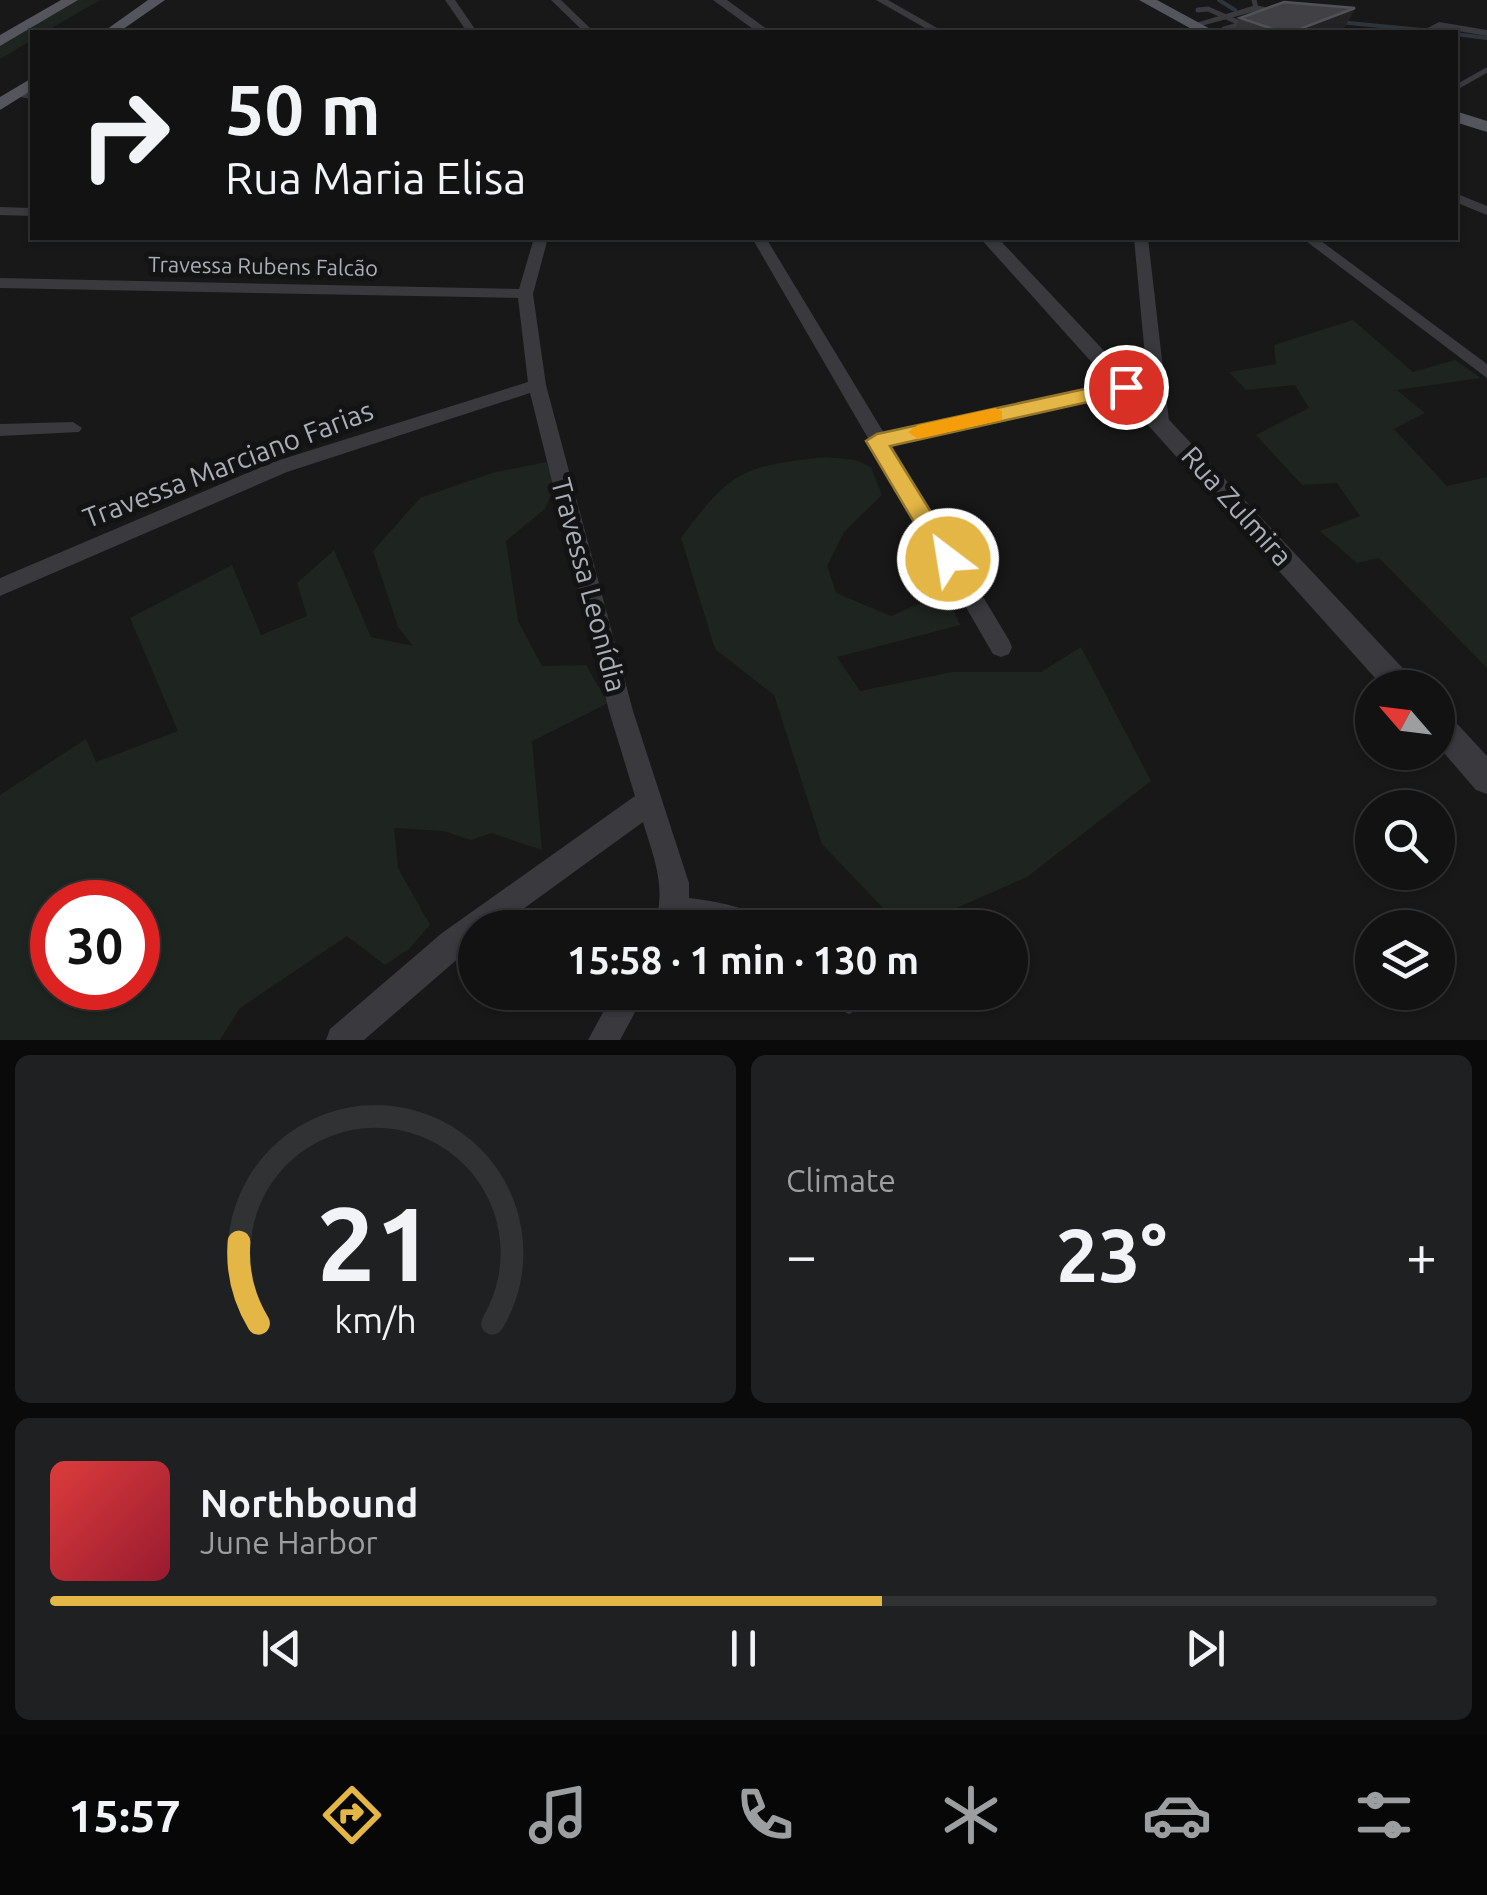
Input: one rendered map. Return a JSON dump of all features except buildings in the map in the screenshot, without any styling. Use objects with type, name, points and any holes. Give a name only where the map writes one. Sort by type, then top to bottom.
[{"type":"main road","points":[[0,41],[71,0]]},
{"type":"main road","points":[[113,30],[158,0]]},
{"type":"main road","points":[[1146,0],[1210,23]]},
{"type":"main road","points":[[0,105],[27,91]]},
{"type":"main road","points":[[1458,117],[1487,126]]},
{"type":"street","points":[[450,0],[471,30]]},
{"type":"street","points":[[556,0],[587,30]]},
{"type":"street","points":[[719,0],[761,30]]},
{"type":"street","points":[[881,0],[935,30]]},
{"type":"street","points":[[1210,23],[1255,4],[1299,14]]},
{"type":"street","points":[[1458,31],[1487,33]]},
{"type":"street","points":[[1458,198],[1487,211]]},
{"type":"street","points":[[0,212],[30,212]]},
{"type":"street","name":"Travessa Leonídia","points":[[540,240],[524,294],[538,385],[622,710],[675,883],[672,910]]},
{"type":"street","points":[[760,240],[1002,648]]},
{"type":"street","name":"Rua Zulmira","points":[[992,240],[1387,670]]},
{"type":"street","points":[[1142,240],[1160,422]]},
{"type":"street","points":[[1312,240],[1487,372]]},
{"type":"street","name":"Travessa Rubens Falcão","points":[[0,283],[524,294]]},
{"type":"street","name":"Travessa Marciano Farias","points":[[0,587],[280,467],[538,385]]},
{"type":"street","points":[[877,441],[1126,387]]},
{"type":"street","points":[[0,430],[73,428]]},
{"type":"street","points":[[1455,744],[1487,779]]},
{"type":"street","points":[[341,1040],[452,943],[649,802]]},
{"type":"street","points":[[603,1040],[620,1010]]},
{"type":"lane","points":[[1458,86],[1487,70]]},
{"type":"shaded area","points":[[74,0],[100,0],[48,30],[30,30],[30,41],[0,59],[0,41]]},
{"type":"shaded area","points":[[1353,320],[1413,372],[1455,360],[1481,378],[1397,390],[1425,413],[1394,429],[1447,486],[1487,477],[1487,668],[1379,558],[1357,563],[1320,531],[1360,516],[1337,483],[1302,485],[1256,435],[1309,408],[1295,385],[1246,390],[1229,372],[1276,364],[1274,345]]},
{"type":"shaded area","points":[[826,457],[856,460],[871,467],[882,495],[844,532],[827,566],[836,593],[891,616],[946,592],[960,625],[837,657],[860,691],[952,672],[1041,672],[1081,647],[1151,781],[1027,877],[952,910],[885,910],[822,844],[774,695],[715,649],[681,538],[727,485],[741,475],[775,464]]},
{"type":"shaded area","points":[[546,462],[556,482],[545,509],[506,541],[518,621],[542,666],[586,665],[608,703],[532,741],[542,850],[491,833],[471,840],[443,831],[394,828],[398,868],[430,925],[409,949],[385,965],[347,936],[240,1008],[220,1040],[0,1040],[0,795],[86,739],[96,762],[178,731],[130,618],[232,565],[261,635],[307,616],[297,583],[334,550],[371,637],[413,646],[398,627],[373,551],[420,498],[492,473]]},
{"type":"waterway","points":[[1219,0],[1235,10]]},
{"type":"waterway","points":[[1338,22],[1422,30]]},
{"type":"waterway","points":[[1458,34],[1487,38]]},
{"type":"slow traffic","points":[[918,432],[995,415]]},
{"type":"route","points":[[948,559],[877,441],[1126,387]]}]
